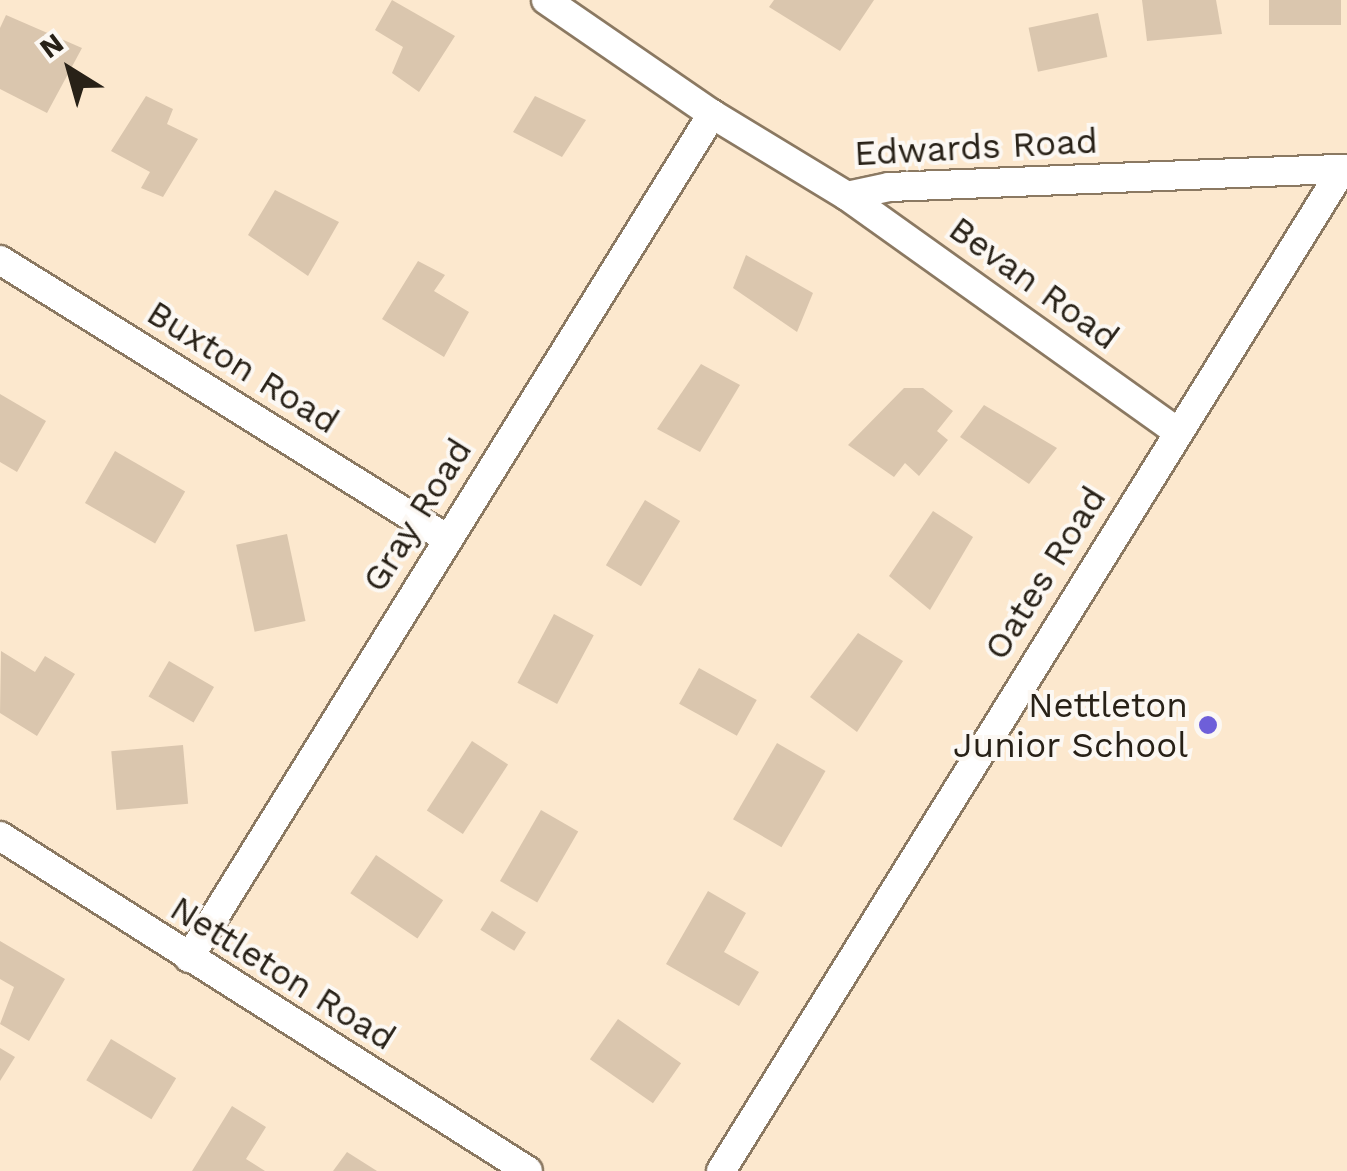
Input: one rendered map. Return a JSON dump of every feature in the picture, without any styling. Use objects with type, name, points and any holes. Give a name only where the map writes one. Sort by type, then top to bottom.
[{"type":"street","name":"Edwards Road","points":[[546,0],[712,114],[847,196],[889,186],[1344,169]]},
{"type":"street","name":"Gray Road","points":[[189,958],[712,114]]},
{"type":"street","name":"Oates Road","points":[[721,1171],[1176,431],[1344,169]]},
{"type":"street","name":"Bevan Road","points":[[847,196],[1176,431]]},
{"type":"street","name":"Buxton Road","points":[[0,260],[446,538]]},
{"type":"street","name":"Nettleton Road","points":[[0,836],[528,1171]]},
{"type":"building","points":[[392,0],[455,36],[419,92],[392,73],[403,47],[375,30]]},
{"type":"building","points":[[774,0],[874,0],[840,51],[769,7]]},
{"type":"building","points":[[1142,0],[1216,0],[1222,34],[1147,41]]},
{"type":"building","points":[[1269,0],[1341,0],[1341,25],[1269,25]]},
{"type":"building","points":[[1098,13],[1107,57],[1038,72],[1029,28]]},
{"type":"building","points":[[6,15],[82,48],[47,113],[0,89],[0,28]]},
{"type":"building","points":[[146,96],[173,109],[167,124],[198,139],[163,197],[141,188],[150,172],[111,151]]},
{"type":"building","points":[[535,96],[586,120],[562,157],[513,132]]},
{"type":"building","points":[[275,190],[339,222],[308,276],[248,235]]},
{"type":"building","points":[[746,255],[813,293],[797,332],[733,288]]},
{"type":"building","points":[[418,261],[445,275],[434,291],[469,312],[444,357],[382,319]]},
{"type":"building","points":[[701,364],[740,385],[700,452],[657,429]]},
{"type":"building","points":[[904,388],[923,388],[953,411],[937,431],[948,440],[919,476],[905,463],[894,477],[848,445]]},
{"type":"building","points":[[0,394],[46,421],[17,472],[0,462]]},
{"type":"building","points":[[984,405],[1057,448],[1029,484],[960,437]]},
{"type":"building","points":[[115,451],[185,492],[155,543],[85,503]]},
{"type":"building","points":[[645,500],[680,521],[641,586],[606,565]]},
{"type":"building","points":[[933,511],[973,537],[930,610],[889,576]]},
{"type":"building","points":[[287,534],[306,621],[255,632],[236,545]]},
{"type":"building","points":[[554,614],[594,635],[557,704],[517,683]]},
{"type":"building","points":[[858,633],[903,661],[857,732],[810,697]]},
{"type":"building","points":[[1,651],[35,672],[45,656],[75,674],[37,736],[0,713]]},
{"type":"building","points":[[169,661],[214,687],[194,723],[148,697]]},
{"type":"building","points":[[699,668],[757,700],[737,736],[679,704]]},
{"type":"building","points":[[472,741],[508,764],[463,834],[427,811]]},
{"type":"building","points":[[777,743],[825,771],[781,847],[733,819]]},
{"type":"building","points":[[183,745],[188,804],[116,810],[111,751]]},
{"type":"building","points":[[541,810],[578,831],[537,903],[500,881]]},
{"type":"building","points":[[376,855],[443,900],[417,938],[350,893]]},
{"type":"building","points":[[708,891],[746,913],[724,952],[759,972],[739,1006],[666,964]]},
{"type":"building","points":[[492,911],[526,932],[514,951],[480,930]]},
{"type":"building","points":[[0,941],[65,979],[29,1041],[0,1024],[14,987],[0,979]]},
{"type":"building","points":[[618,1019],[681,1063],[653,1103],[590,1059]]},
{"type":"building","points":[[111,1039],[176,1078],[151,1119],[86,1080]]},
{"type":"building","points":[[0,1048],[15,1057],[0,1081]]},
{"type":"building","points":[[232,1106],[266,1127],[246,1159],[265,1171],[192,1171]]},
{"type":"building","points":[[347,1152],[377,1171],[333,1171]]},
{"type":"place","name":"Nettleton Junior School","points":[[1208,725]]}]
